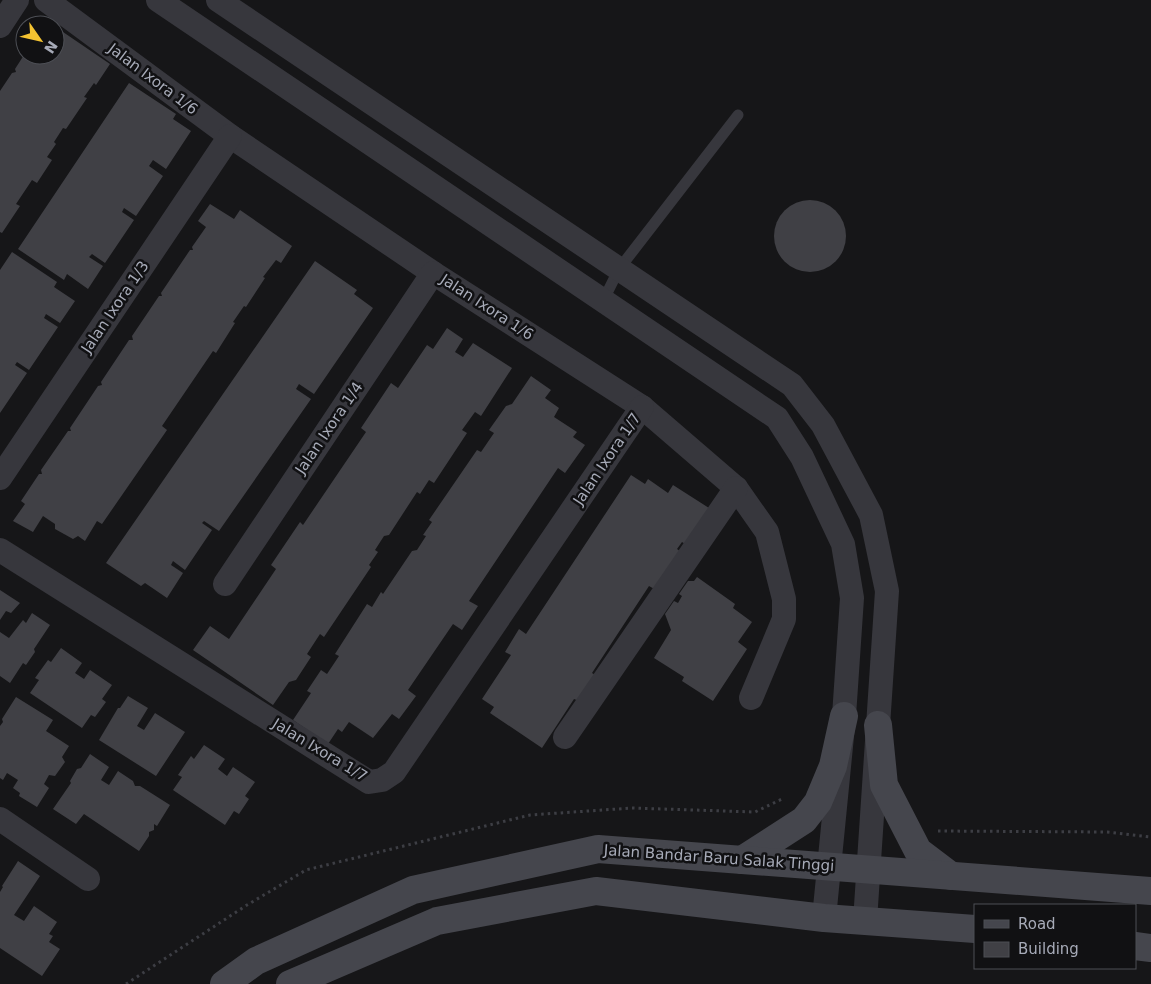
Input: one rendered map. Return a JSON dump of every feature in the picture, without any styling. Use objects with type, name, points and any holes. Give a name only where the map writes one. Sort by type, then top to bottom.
[{"type":"main road","points":[[742,860],[804,820],[818,802],[833,766],[844,716]]},
{"type":"main road","points":[[878,725],[884,784],[918,851],[951,876]]},
{"type":"main road","name":"Jalan Bandar Baru Salak Tinggi","points":[[224,984],[256,961],[413,890],[598,849],[1151,891]]},
{"type":"main road","points":[[290,984],[438,921],[596,891],[824,918],[974,929]]},
{"type":"main road","points":[[1136,946],[1151,948]]},
{"type":"street","points":[[0,26],[17,0]]},
{"type":"street","name":"Jalan Ixora 1/6","points":[[46,0],[230,136],[433,273],[642,407],[736,488],[767,532],[784,599],[784,619],[751,698]]},
{"type":"street","points":[[158,0],[777,418],[802,457],[844,544],[852,598],[844,716],[824,918]]},
{"type":"street","points":[[218,0],[792,385],[824,425],[871,515],[886,592],[865,921]]},
{"type":"street","name":"Jalan Ixora 1/3","points":[[0,478],[230,136]]},
{"type":"street","name":"Jalan Ixora 1/4","points":[[224,584],[433,273]]},
{"type":"street","name":"Jalan Ixora 1/7","points":[[0,550],[369,782],[382,780],[394,772],[642,407]]},
{"type":"street","points":[[565,737],[736,488]]},
{"type":"street","points":[[852,598],[886,592]]},
{"type":"street","points":[[0,819],[88,879]]},
{"type":"lane","points":[[604,301],[619,269],[738,115]]},
{"type":"path","points":[[896,808],[938,831],[1106,832],[1151,837]]},
{"type":"building","points":[[65,33],[110,64],[96,85],[94,83],[84,97],[87,98],[66,129],[63,128],[54,142],[56,144],[47,157],[52,160],[37,183],[32,180],[16,204],[20,206],[2,233],[0,232],[0,91],[12,73],[16,72],[15,69],[18,65],[65,65]]},
{"type":"building","points":[[129,83],[176,114],[173,119],[191,131],[166,169],[153,160],[149,166],[163,176],[136,216],[124,208],[122,212],[134,220],[105,263],[92,254],[89,257],[103,266],[88,289],[67,274],[64,280],[18,249]]},
{"type":"building","points":[[810,200],[830,206],[840,216],[846,236],[840,256],[830,266],[810,272],[790,266],[780,256],[774,236],[780,216],[790,206]]},
{"type":"building","points":[[210,204],[234,219],[240,210],[292,246],[281,263],[276,260],[263,277],[265,278],[246,307],[244,306],[233,322],[235,323],[216,353],[213,351],[162,426],[167,430],[102,524],[97,521],[85,541],[78,536],[73,539],[55,529],[55,524],[43,516],[33,532],[13,521],[25,504],[21,501],[39,474],[42,474],[41,470],[68,431],[71,431],[70,428],[98,386],[102,385],[101,382],[129,340],[133,340],[132,336],[159,296],[162,296],[161,293],[190,250],[193,250],[192,247],[206,227],[198,221]]},
{"type":"building","points":[[12,252],[57,282],[54,287],[75,301],[60,323],[46,314],[44,318],[58,327],[29,370],[17,362],[15,365],[27,373],[0,413],[0,270]]},
{"type":"building","points":[[315,261],[357,290],[354,294],[373,308],[314,394],[299,384],[296,389],[311,399],[219,531],[204,521],[202,523],[212,530],[185,570],[173,561],[171,565],[183,573],[167,598],[145,583],[141,586],[106,563]]},
{"type":"building","points":[[447,328],[463,339],[455,352],[463,357],[473,343],[512,368],[481,416],[475,412],[462,430],[467,433],[434,483],[429,480],[420,494],[417,492],[389,535],[384,536],[375,550],[378,552],[369,565],[371,567],[324,637],[320,634],[307,654],[311,657],[296,680],[289,682],[273,705],[193,650],[210,626],[229,639],[276,569],[271,565],[300,522],[303,525],[366,432],[361,428],[391,383],[398,388],[427,345],[433,349]]},
{"type":"building","points":[[531,376],[551,390],[545,398],[559,408],[554,417],[577,432],[573,437],[585,445],[565,473],[558,468],[469,601],[478,606],[462,630],[453,624],[408,690],[416,696],[399,719],[392,714],[373,738],[349,722],[342,732],[338,729],[328,744],[293,720],[311,693],[307,691],[321,670],[327,674],[339,656],[335,654],[367,604],[372,607],[412,551],[417,550],[426,536],[423,535],[432,522],[429,520],[477,450],[481,452],[494,433],[489,430],[506,406],[512,404]]},
{"type":"building","points":[[631,475],[645,484],[648,479],[668,493],[673,485],[709,508],[685,544],[682,542],[677,549],[681,552],[656,590],[649,586],[592,673],[595,675],[579,701],[574,699],[542,748],[490,713],[494,707],[482,699],[511,655],[505,652],[519,629],[526,634]]},
{"type":"building","points":[[697,577],[735,604],[733,608],[752,622],[738,642],[747,649],[713,701],[682,681],[684,677],[654,658],[671,630],[665,614],[674,601],[678,603],[682,596],[679,594],[688,581],[694,581]]},
{"type":"building","points":[[0,590],[20,603],[11,613],[6,611],[0,620]]},
{"type":"building","points":[[32,613],[50,625],[34,649],[35,652],[26,665],[23,663],[10,683],[0,676],[0,632],[9,638],[23,620],[26,623]]},
{"type":"building","points":[[61,648],[82,663],[75,673],[84,679],[90,670],[112,685],[102,699],[106,702],[95,717],[91,715],[82,728],[30,693],[39,680],[35,678],[48,660],[51,662]]},
{"type":"building","points":[[128,696],[148,708],[137,726],[144,730],[155,713],[185,732],[156,776],[99,740],[118,708],[120,708]]},
{"type":"building","points":[[16,697],[53,720],[46,731],[69,746],[62,757],[65,762],[55,776],[49,775],[44,784],[49,788],[37,807],[19,796],[20,793],[13,788],[18,780],[7,773],[3,780],[0,778],[0,726],[3,722],[2,719]]},
{"type":"building","points":[[204,745],[225,759],[218,769],[227,776],[233,767],[255,782],[245,796],[249,799],[239,814],[234,811],[225,825],[173,790],[182,777],[178,775],[191,756],[194,759]]},
{"type":"building","points":[[90,754],[109,767],[101,780],[109,785],[118,771],[133,781],[135,786],[140,786],[170,805],[157,826],[154,824],[154,830],[149,832],[149,836],[139,851],[84,814],[76,824],[53,809],[71,783],[70,781],[77,769],[81,768]]},
{"type":"building","points":[[18,861],[40,876],[14,915],[24,921],[34,906],[57,922],[49,934],[53,936],[49,942],[60,949],[42,976],[0,948],[0,892]]}]
